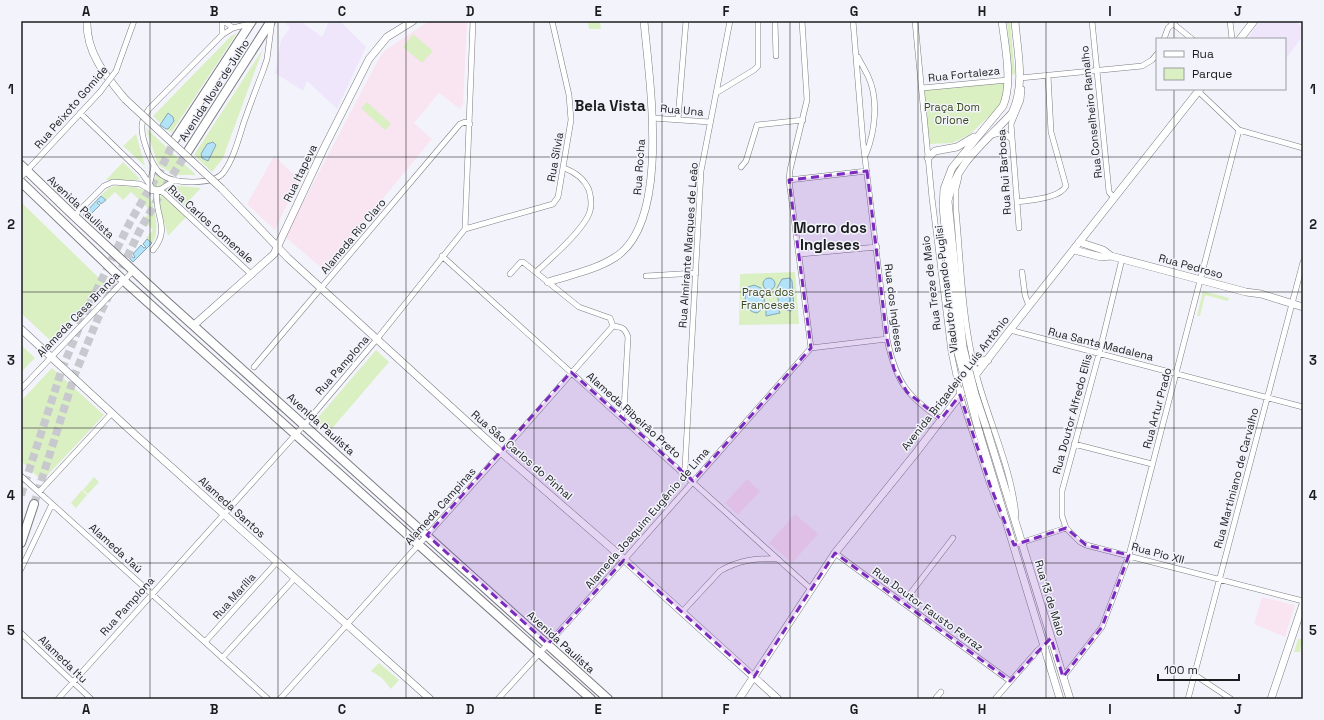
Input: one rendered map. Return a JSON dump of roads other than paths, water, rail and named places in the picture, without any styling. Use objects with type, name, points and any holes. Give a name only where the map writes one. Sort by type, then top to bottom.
[{"type":"main road","name":"Rua São Carlos do Pinhal","points":[[86,21],[87,36],[96,60],[125,99],[226,194],[322,289],[502,453],[624,560],[778,699]]},
{"type":"main road","name":"Avenida Nove de Julho","points":[[188,151],[272,21]]},
{"type":"main road","name":"Rua Itapeva","points":[[194,325],[274,254],[322,150],[373,51],[387,37],[413,21]]},
{"type":"main road","name":"Rua Rocha","points":[[548,282],[586,270],[614,258],[632,240],[644,215],[649,191],[652,159],[652,118],[644,21]]},
{"type":"main road","points":[[928,158],[935,151],[957,147],[978,135],[1004,106],[1007,98],[1008,80],[1002,21]]},
{"type":"main road","name":"Rua Rui Barbosa","points":[[1015,21],[1020,81]]},
{"type":"main road","points":[[1241,38],[1254,21]]},
{"type":"main road","name":"Avenida Nove de Julho","points":[[175,139],[251,23]]},
{"type":"main road","points":[[963,164],[1012,113],[1017,102],[1020,81]]},
{"type":"main road","name":"Avenida Brigadeiro Luís Antônio","points":[[739,699],[835,553],[942,419],[1010,330],[1199,90]]},
{"type":"main road","name":"Viaduto Armando Puglisi","points":[[978,135],[960,156],[948,176],[944,189],[943,206],[960,348],[979,432],[1004,512]]},
{"type":"main road","name":"Viaduto Armando Puglisi","points":[[963,164],[953,182],[948,201],[960,348],[1009,503]]},
{"type":"main road","name":"Avenida Paulista","points":[[24,168],[133,271],[608,699]]},
{"type":"main road","name":"Avenida Paulista","points":[[21,182],[124,281],[419,544],[590,699]]},
{"type":"main road","points":[[1079,242],[1104,250],[1111,256]]},
{"type":"main road","name":"Rua Pedroso","points":[[1074,250],[1101,257],[1111,256],[1200,280],[1268,296],[1303,307]]},
{"type":"main road","name":"Alameda Santos","points":[[21,328],[223,514],[430,699]]},
{"type":"main road","points":[[973,362],[988,360]]},
{"type":"main road","name":"Rua 13 de Maio","points":[[1009,503],[1070,699]]},
{"type":"main road","points":[[21,543],[34,504]]},
{"type":"main road","name":"Rua 13 de Maio","points":[[1004,512],[1060,699]]},
{"type":"main road","points":[[1271,699],[1303,602]]},
{"type":"street","name":"Rua Peixoto Gomide","points":[[21,177],[24,168],[100,92],[116,71],[134,21]]},
{"type":"street","points":[[223,21],[233,28]]},
{"type":"street","points":[[222,35],[223,21]]},
{"type":"street","points":[[251,23],[233,28],[222,35],[149,109],[144,116],[142,132],[154,166],[162,175],[175,180],[213,180],[223,172],[229,163],[268,59],[272,21]]},
{"type":"street","points":[[465,229],[473,21]]},
{"type":"street","name":"Rua Sílvia","points":[[465,229],[553,204],[558,197],[571,120],[571,105],[552,21]]},
{"type":"street","points":[[678,120],[686,21]]},
{"type":"street","name":"Rua Almirante Marques de Leão","points":[[683,472],[686,460],[701,171],[730,21]]},
{"type":"street","points":[[716,94],[758,66],[758,21]]},
{"type":"street","points":[[775,21],[776,56]]},
{"type":"street","points":[[802,21],[807,100],[789,180],[800,254],[811,348],[887,339]]},
{"type":"street","name":"Rua dos Ingleses","points":[[853,21],[862,130],[887,339],[894,369],[907,392],[920,404],[942,419]]},
{"type":"street","name":"Rua Treze de Maio","points":[[915,21],[928,158],[948,335],[953,363],[960,395],[990,485],[1010,533]]},
{"type":"street","name":"Rua Conselheiro Ramalho","points":[[1092,21],[1108,192],[1114,198]]},
{"type":"street","points":[[1230,21],[1232,38]]},
{"type":"street","points":[[1164,38],[1171,23],[1191,38]]},
{"type":"street","name":"Rua dos Ingleses","points":[[856,54],[869,77],[873,92],[872,138],[866,155]]},
{"type":"street","points":[[1020,81],[1048,75],[1142,66],[1152,60],[1156,55]]},
{"type":"street","points":[[1017,202],[1048,197],[1063,191],[1066,186],[1051,132],[1048,75]]},
{"type":"street","name":"Rua Fortaleza","points":[[922,88],[1008,80]]},
{"type":"street","name":"Rua Rui Barbosa","points":[[1019,228],[1011,124],[1021,100],[1022,89],[1020,81]]},
{"type":"street","points":[[1199,90],[1239,130],[1303,148]]},
{"type":"street","points":[[80,113],[150,182],[152,188],[157,190]]},
{"type":"street","name":"Rua Una","points":[[652,118],[710,122]]},
{"type":"street","points":[[741,167],[746,161],[757,125],[803,120]]},
{"type":"street","name":"Alameda Rio Claro","points":[[254,367],[322,289],[460,124],[465,122],[470,124]]},
{"type":"street","name":"Rua Artur Prado","points":[[1063,677],[1102,627],[1129,555],[1239,130]]},
{"type":"street","points":[[991,134],[1004,132],[1012,140]]},
{"type":"street","points":[[963,164],[956,189],[956,210],[971,352],[976,374],[1009,480],[1016,514],[1016,526]]},
{"type":"street","points":[[150,182],[154,166]]},
{"type":"street","points":[[536,272],[583,223],[590,211],[591,200],[584,180],[573,172],[564,168]]},
{"type":"street","points":[[789,180],[867,171]]},
{"type":"street","points":[[74,216],[109,184],[122,182],[142,185],[150,190],[157,190],[175,180]]},
{"type":"street","points":[[153,250],[160,242],[162,231],[156,199],[157,190]]},
{"type":"street","name":"Rua Carlos Comenale","points":[[157,190],[164,193],[252,274]]},
{"type":"street","name":"Rua Pamplona","points":[[58,699],[304,424],[377,339],[465,229]]},
{"type":"street","points":[[800,254],[877,248]]},
{"type":"street","name":"Alameda Ribeirão Preto","points":[[442,256],[693,481],[810,589]]},
{"type":"street","name":"Rua Doutor Alfredo Ellis","points":[[1066,528],[1062,516],[1061,504],[1074,444],[1099,354],[1122,259]]},
{"type":"street","points":[[510,274],[522,261],[579,307],[610,318],[613,326],[622,327],[626,331],[628,337],[624,410],[620,417]]},
{"type":"street","name":"Rua Martiniano de Carvalho","points":[[1188,699],[1303,262]]},
{"type":"street","name":"Alameda Casa Branca","points":[[21,389],[133,271]]},
{"type":"street","points":[[1022,272],[1025,295],[1029,306]]},
{"type":"street","points":[[646,276],[696,273]]},
{"type":"street","name":"Alameda Campinas","points":[[280,699],[502,453],[571,372],[613,326]]},
{"type":"street","name":"Rua Santa Madalena","points":[[1010,330],[1303,407]]},
{"type":"street","name":"Alameda Joaquim Eugênio de Lima","points":[[498,699],[624,560],[811,348]]},
{"type":"street","points":[[953,363],[965,363],[971,352]]},
{"type":"street","points":[[956,379],[964,368],[973,362]]},
{"type":"street","points":[[966,411],[968,402],[971,399],[980,400],[986,406]]},
{"type":"street","points":[[39,492],[112,413]]},
{"type":"street","points":[[1074,444],[1152,464]]},
{"type":"street","name":"Alameda Jaú","points":[[22,477],[268,699]]},
{"type":"street","points":[[21,570],[52,504]]},
{"type":"street","points":[[1014,545],[1066,528]]},
{"type":"street","name":"Rua Pio XII","points":[[1066,528],[1080,542],[1086,545],[1129,555],[1303,602]]},
{"type":"street","points":[[903,603],[953,538]]},
{"type":"street","name":"Rua Doutor Fausto Ferraz","points":[[835,553],[1010,681]]},
{"type":"street","points":[[682,612],[720,571],[728,566],[755,558],[778,559]]},
{"type":"street","name":"Rua Marília","points":[[205,642],[277,562]]},
{"type":"street","points":[[222,658],[295,578]]},
{"type":"street","name":"Alameda Itu","points":[[21,633],[91,699]]},
{"type":"street","points":[[995,699],[1044,645],[1052,642]]},
{"type":"street","points":[[1195,675],[1231,699]]},
{"type":"street","points":[[935,699],[941,692]]},
{"type":"water","points":[[168,113],[173,117],[174,121],[168,129],[166,129],[160,125]]},
{"type":"water","points":[[213,142],[216,145],[208,161],[202,158],[201,154],[207,144]]},
{"type":"water","points":[[101,196],[106,200],[101,204],[99,201],[97,203],[100,205],[91,214],[89,212],[87,213],[90,216],[87,218],[83,215]]},
{"type":"water","points":[[147,239],[152,243],[133,262],[129,258],[131,256],[134,258],[135,257],[133,254],[141,245],[144,248],[146,247],[143,244]]},
{"type":"water","points":[[771,278],[774,279],[774,289],[767,290],[764,289],[763,282],[764,279]]},
{"type":"water","points":[[790,278],[792,281],[794,309],[791,311],[783,308],[779,303],[777,288],[782,279]]},
{"type":"water","points":[[754,285],[761,288],[764,295],[764,305],[757,313],[749,310],[745,300],[748,287]]},
{"type":"water","points":[[773,304],[778,308],[780,313],[766,316],[766,308]]},
{"type":"tunnel","points":[[21,495],[62,369],[84,316],[130,222],[160,171],[175,139]]},
{"type":"tunnel","points":[[166,185],[188,151]]},
{"type":"tunnel","points":[[34,504],[75,374],[98,318],[140,230],[160,195]]},
{"type":"district","name":"Bela Vista","points":[[610,105]]},
{"type":"district","name":"Morro dos Ingleses","points":[[830,236]]},
{"type":"park label","name":"Praça Dom Orione","points":[[952,113]]},
{"type":"park label","name":"Praça dos Franceses","points":[[768,298]]}]
